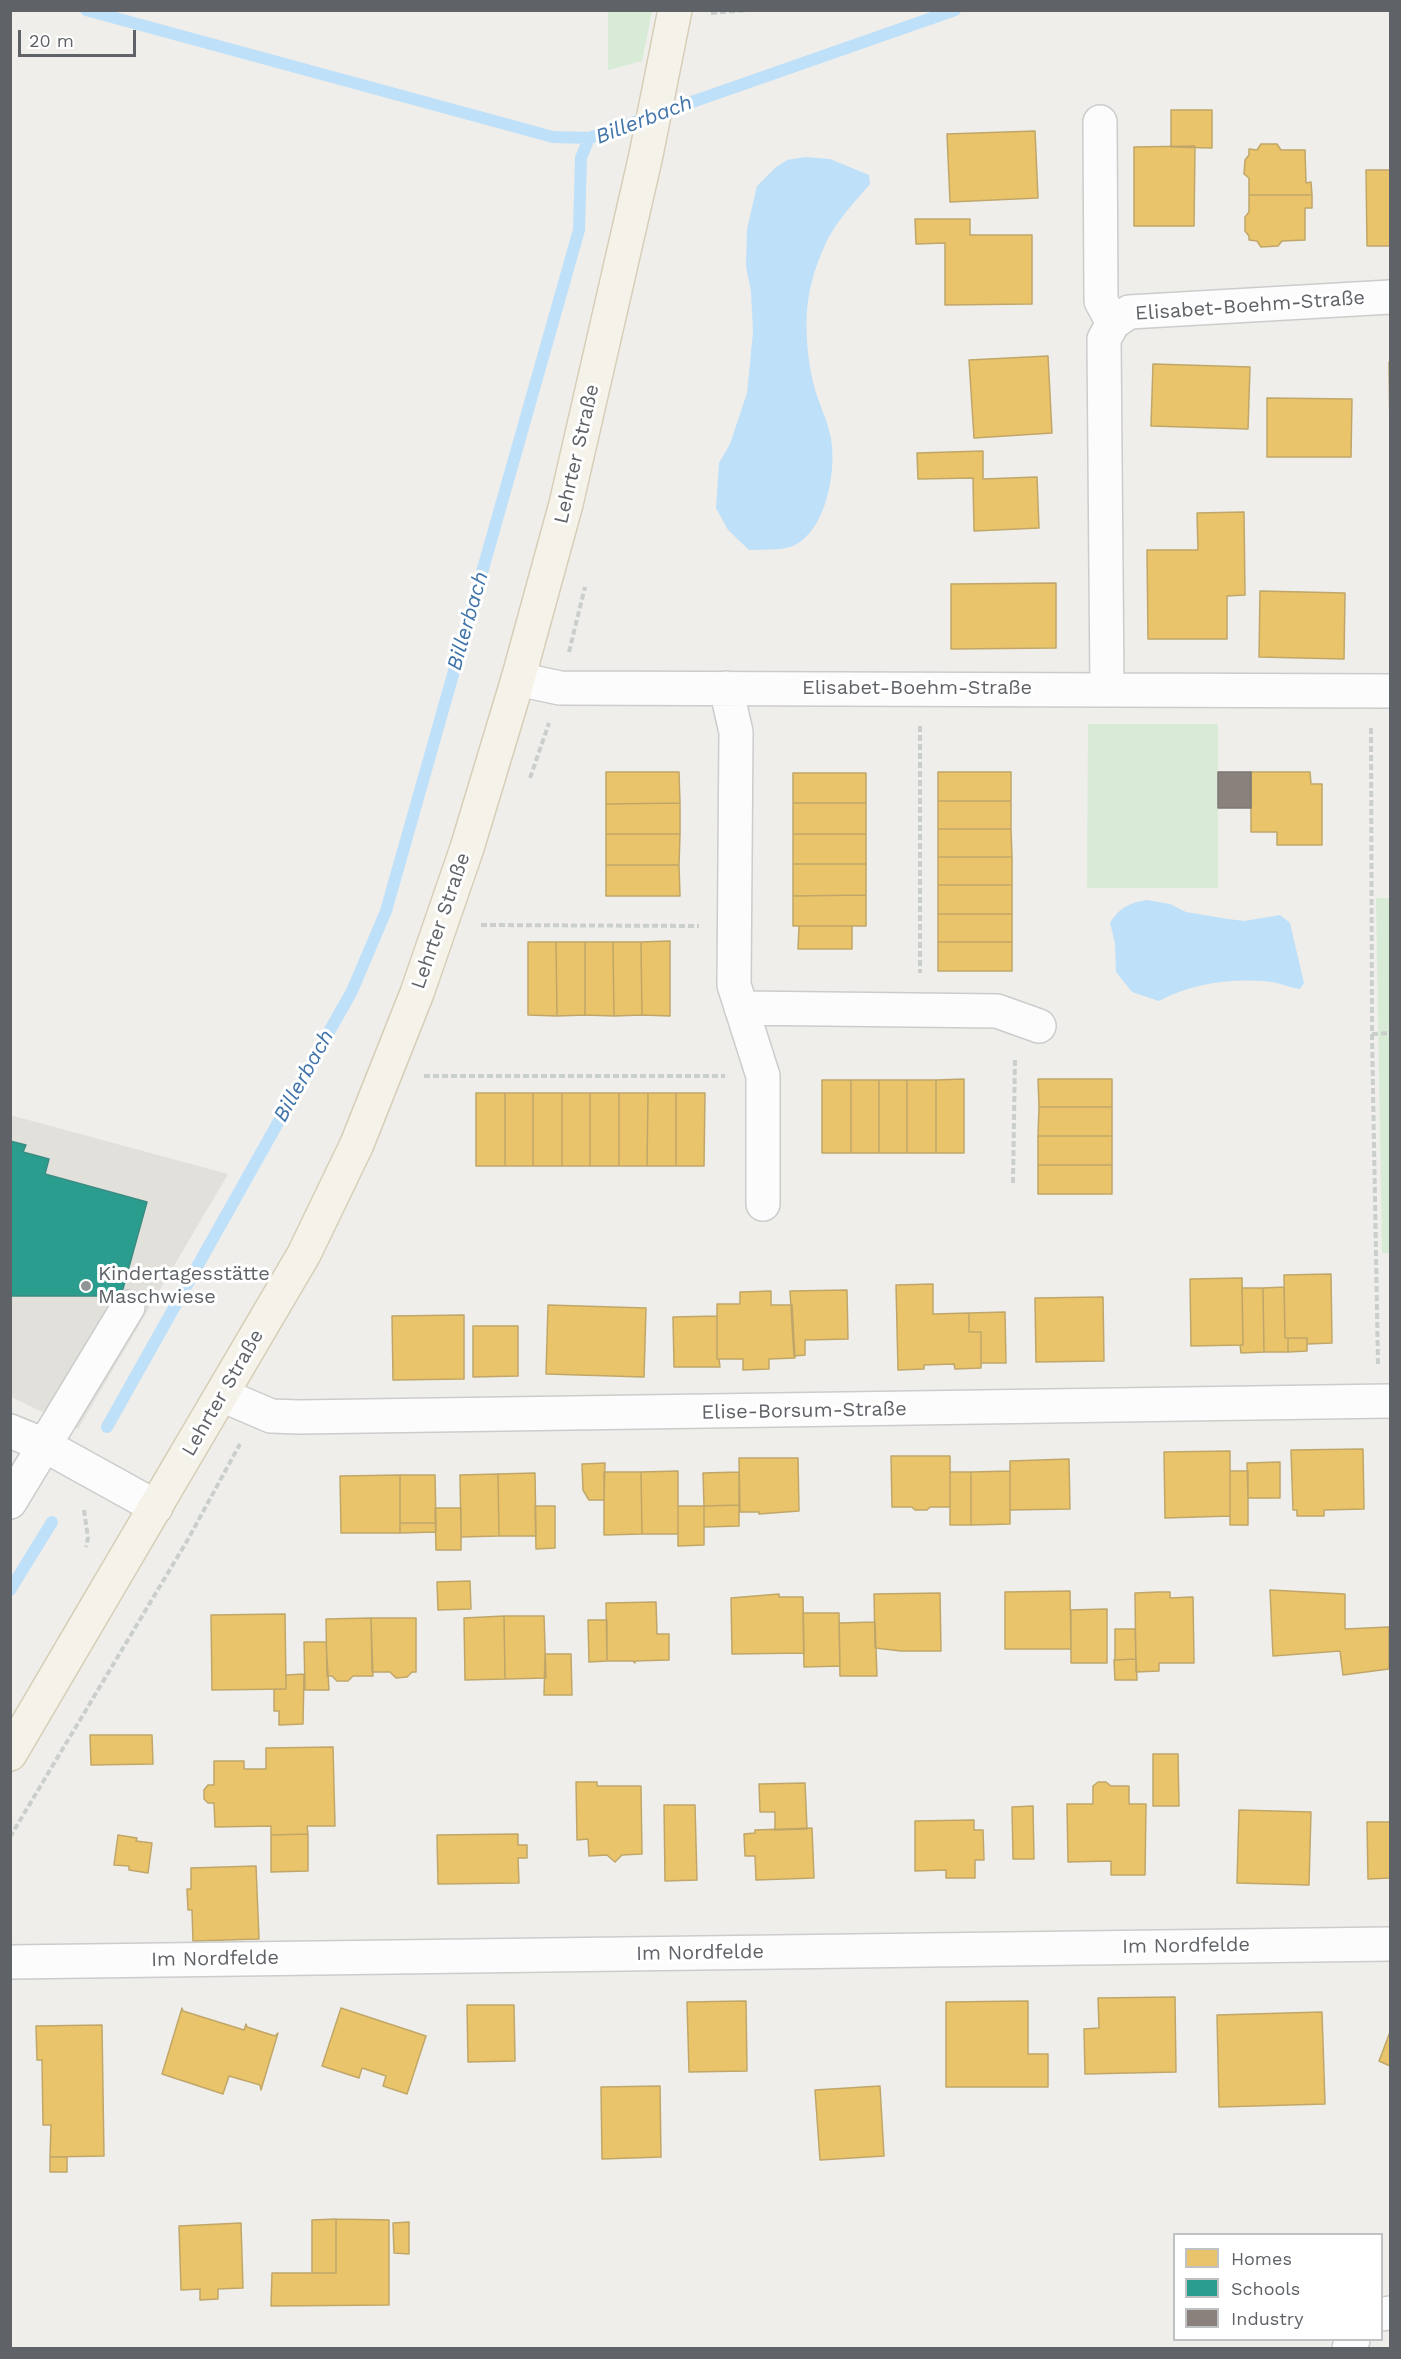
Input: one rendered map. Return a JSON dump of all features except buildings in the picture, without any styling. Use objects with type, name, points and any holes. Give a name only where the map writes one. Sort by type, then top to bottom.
[{"type":"main road","name":"Lehrter Straße","points":[[10,1754],[304,1254],[357,1144],[424,970],[467,848],[518,679],[566,504],[665,63],[690,12]]},
{"type":"street","name":"Elisabet-Boehm-Straße","points":[[1100,122],[1101,301],[1113,322]]},
{"type":"street","name":"Elisabet-Boehm-Straße","points":[[1107,688],[1104,339],[1113,322],[1129,312],[1390,297]]},
{"type":"street","name":"Elisabet-Boehm-Straße","points":[[518,679],[560,688],[1107,688],[1381,691]]},
{"type":"street","points":[[726,688],[736,732],[734,985],[763,1076],[763,1204]]},
{"type":"street","points":[[741,1008],[997,1011],[1027,1022]]},
{"type":"street","points":[[10,1502],[128,1307]]},
{"type":"street","name":"Elise-Borsum-Straße","points":[[222,1395],[271,1416],[299,1418],[1384,1401]]},
{"type":"street","points":[[10,1431],[44,1445],[156,1507]]},
{"type":"street","name":"Im Nordfelde","points":[[10,1962],[1390,1944]]},
{"type":"path","points":[[690,12],[749,10]]},
{"type":"path","points":[[920,688],[920,1010]]},
{"type":"path","points":[[1381,691],[1372,1034],[1384,1401]]},
{"type":"path","points":[[481,925],[735,926]]},
{"type":"path","points":[[1013,1183],[1027,1022]]},
{"type":"path","points":[[1372,1034],[1390,1033]]},
{"type":"path","points":[[420,1076],[763,1076]]},
{"type":"shaded area","name":"Kindertagesstätte Maschwiese","points":[[10,1115],[228,1174],[78,1429],[11,1397]]},
{"type":"green space","points":[[608,11],[652,11],[642,61],[608,70]]},
{"type":"green space","points":[[1088,724],[1218,724],[1218,888],[1087,888]]},
{"type":"green space","points":[[1376,898],[1390,898],[1390,1253],[1382,1253]]},
{"type":"water","points":[[805,157],[830,159],[869,175],[870,184],[843,216],[827,242],[813,278],[807,305],[807,338],[811,372],[830,434],[832,448],[831,481],[821,514],[813,529],[803,540],[785,548],[749,550],[728,530],[716,508],[719,463],[730,444],[747,393],[753,332],[751,291],[746,267],[747,229],[757,186],[775,168],[787,160]]},
{"type":"water","points":[[1147,900],[1170,904],[1186,912],[1244,921],[1280,915],[1290,923],[1304,983],[1300,989],[1262,981],[1232,981],[1187,989],[1159,1001],[1132,992],[1116,972],[1115,943],[1110,923],[1117,913],[1126,907]]},
{"type":"waterway","points":[[86,10],[553,137],[589,138],[955,10]]},
{"type":"waterway","name":"Billerbach","points":[[107,1427],[352,991],[386,911],[579,230],[581,158],[589,138]]},
{"type":"waterway","name":"Billerbach","points":[[10,1590],[52,1522]]},
{"type":"place","name":"Kindertagesstätte Maschwiese","points":[[86,1286]]}]
